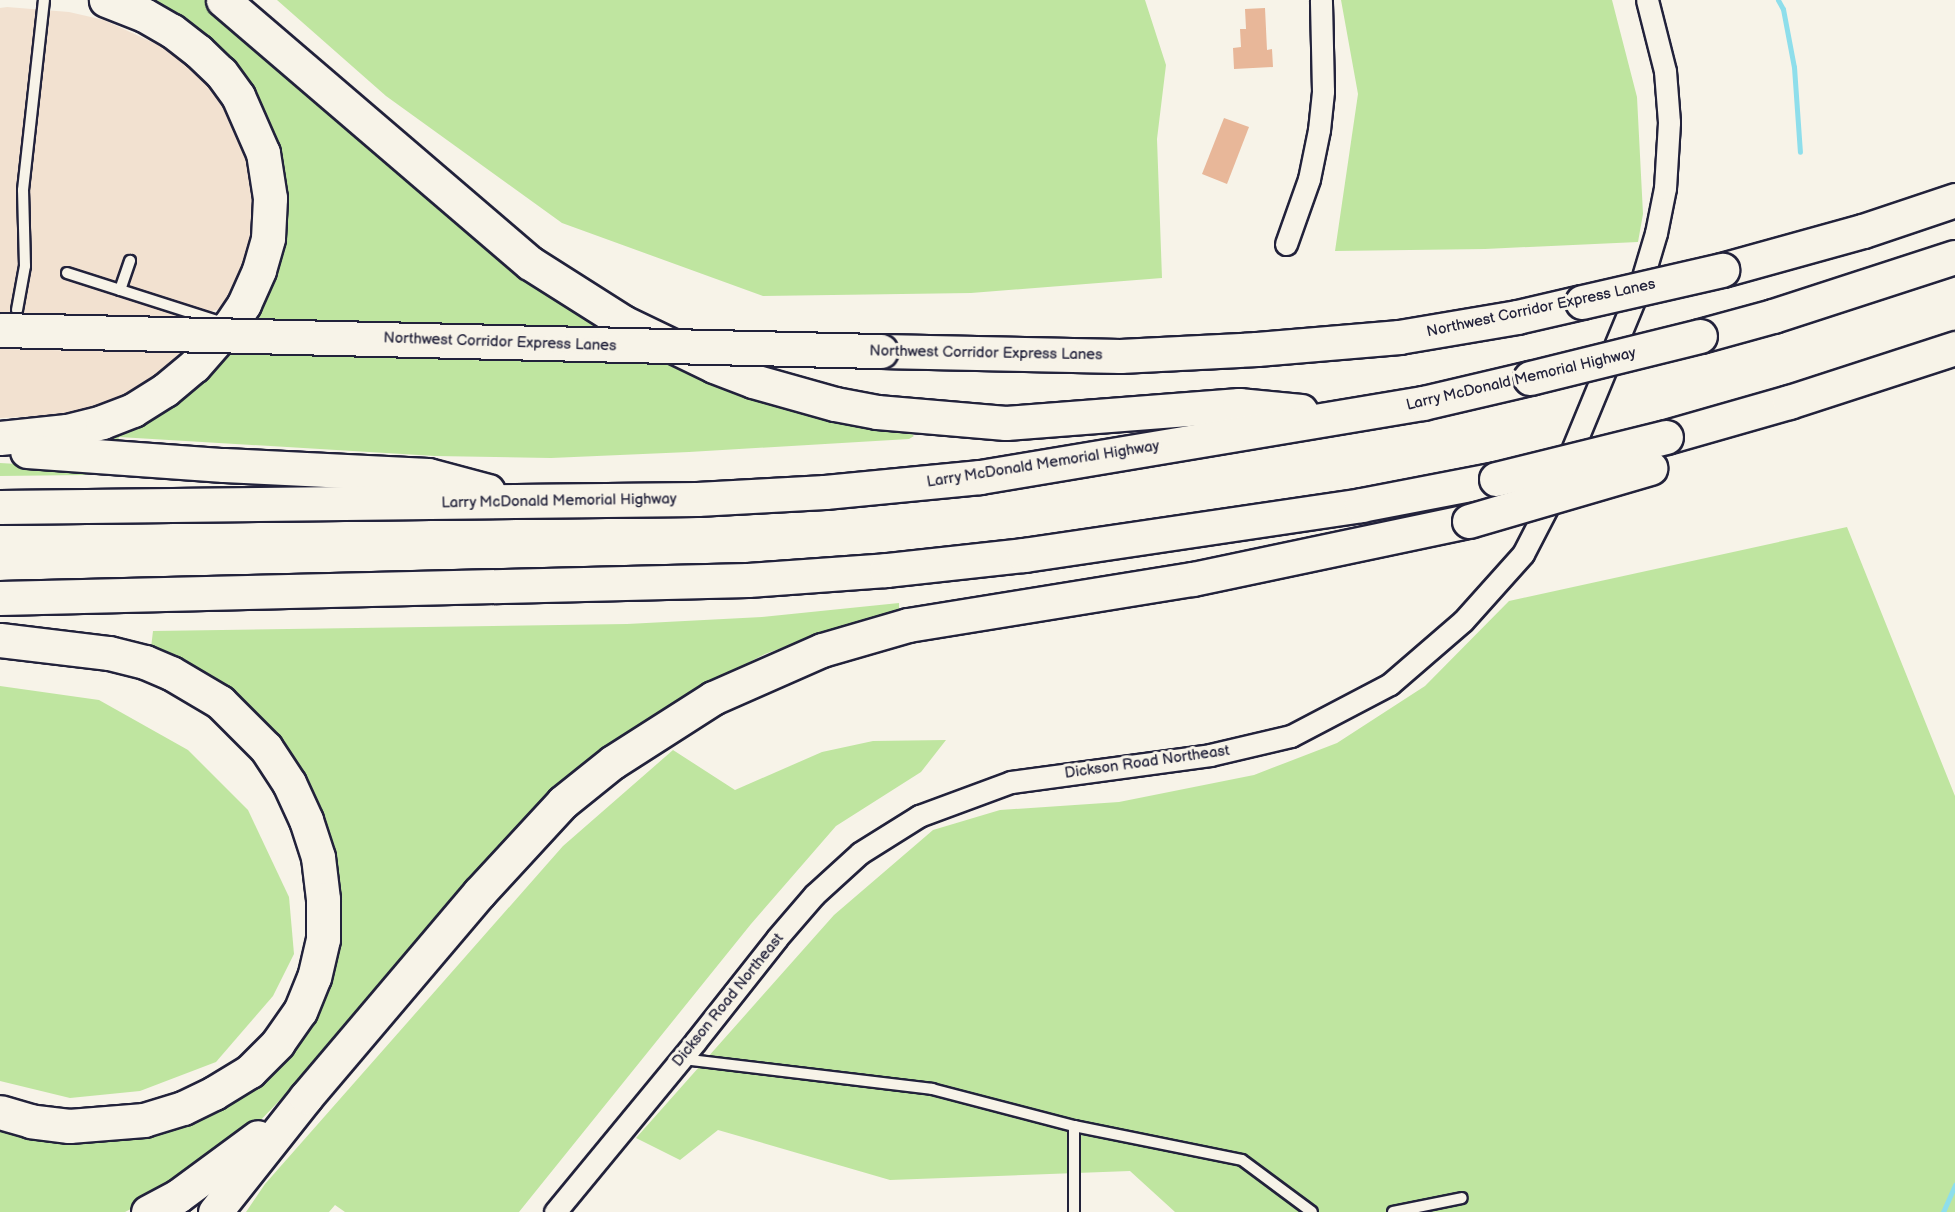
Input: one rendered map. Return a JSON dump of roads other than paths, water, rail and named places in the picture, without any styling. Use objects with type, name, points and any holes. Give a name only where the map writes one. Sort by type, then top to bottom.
[{"type":"highway","points":[[0,438],[67,431],[102,422],[134,410],[165,390],[194,366],[230,325],[244,304],[260,270],[268,238],[270,198],[263,153],[250,119],[226,80],[198,51],[144,15],[106,0]]},
{"type":"highway","points":[[223,0],[530,263],[623,322],[714,366],[753,381],[835,404],[877,412],[1006,423],[1239,405],[1344,416]]},
{"type":"highway","name":"Northwest Corridor Express Lanes","points":[[8,320],[881,351],[1120,356],[1257,350],[1400,337],[1517,316],[1722,270],[1863,231],[1955,200]]},
{"type":"highway","name":"Larry McDonald Memorial Highway","points":[[0,507],[697,499],[825,492],[980,477],[1423,403],[1773,316],[1955,257]]},
{"type":"highway","points":[[0,598],[748,580],[886,570],[1024,555],[1361,505],[1496,479],[1666,437],[1955,348]]},
{"type":"highway","points":[[215,1212],[306,1097],[479,893],[563,802],[613,762],[713,698],[822,650],[908,625],[1193,579],[1468,521],[1650,468],[1694,447],[1750,413]]},
{"type":"highway","points":[[0,449],[224,465],[428,475],[525,501]]},
{"type":"highway","points":[[0,640],[109,653],[145,662],[180,678],[220,702],[266,748],[289,783],[312,838],[324,899],[323,939],[314,977],[300,1011],[278,1043],[250,1071],[214,1093],[183,1108],[144,1120],[69,1126],[31,1121],[0,1112]]},
{"type":"highway","points":[[148,1212],[230,1160],[306,1097]]},
{"type":"street","points":[[1286,244],[1309,179],[1319,130],[1323,90],[1321,0]]},
{"type":"street","name":"Dickson Road Northeast","points":[[555,1212],[814,895],[860,853],[919,816],[1011,782],[1210,755],[1291,736],[1390,684],[1463,621],[1523,554],[1554,494],[1642,280],[1656,233],[1665,188],[1669,122],[1665,71],[1647,0]]},
{"type":"lane","points":[[8,320],[25,266],[23,190],[44,0]]},
{"type":"lane","points":[[120,290],[130,261]]},
{"type":"lane","points":[[67,273],[230,325]]},
{"type":"lane","points":[[682,1059],[932,1089],[1074,1126],[1242,1160],[1312,1212]]},
{"type":"lane","points":[[1074,1126],[1074,1212]]},
{"type":"lane","points":[[1393,1212],[1462,1198]]},
{"type":"waterway","points":[[1778,0],[1783,9],[1794,67],[1800,152]]},
{"type":"waterway","points":[[1943,1212],[1955,1185]]}]
